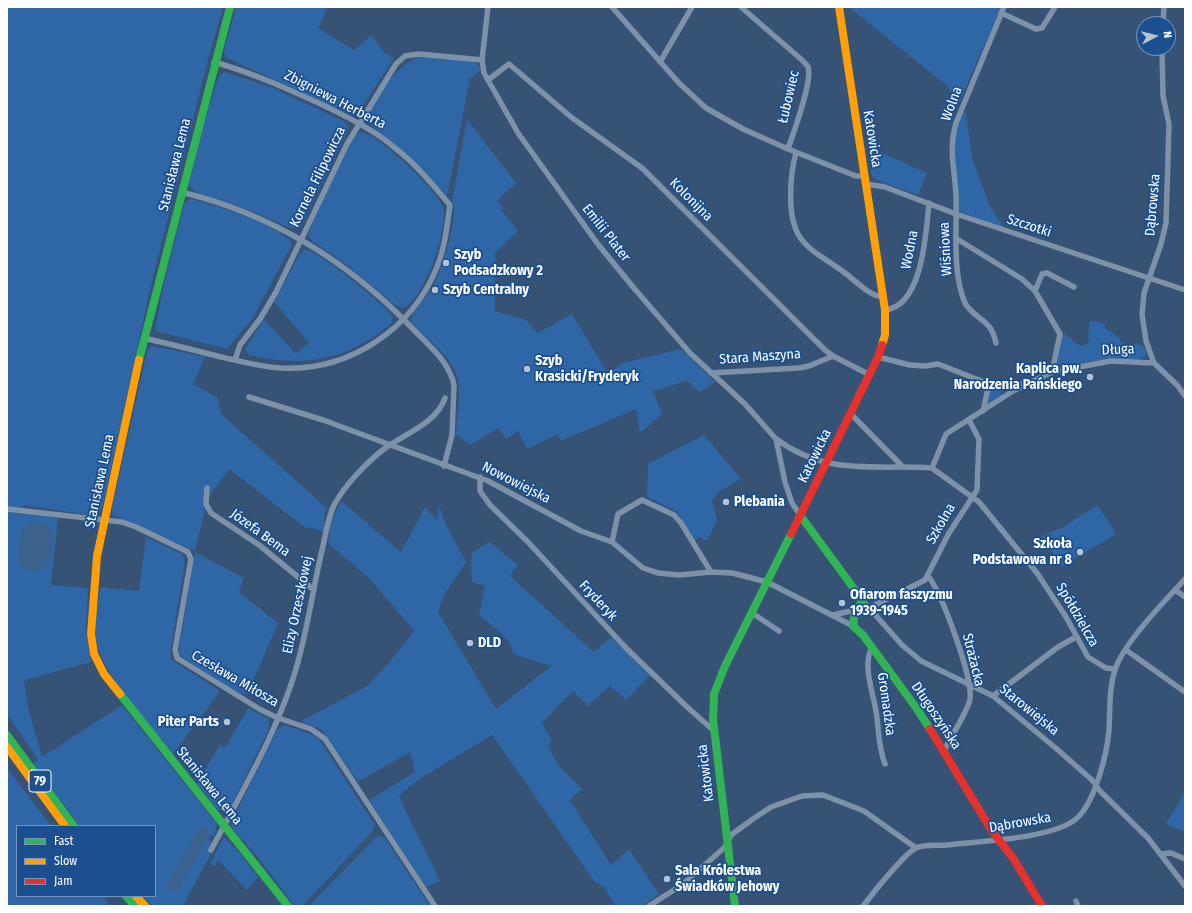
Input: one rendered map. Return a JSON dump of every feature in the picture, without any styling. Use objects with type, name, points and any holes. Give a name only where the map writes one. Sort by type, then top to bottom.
[{"type":"street","name":"Stanisława Lema","points":[[230,7],[214,62],[144,338],[95,573],[91,641],[97,661],[109,680],[224,825],[253,859],[288,906]]},
{"type":"street","name":"Emilii Plater","points":[[488,7],[482,60],[484,73],[518,133],[597,243],[684,346],[745,404],[776,439],[802,455],[826,463]]},
{"type":"street","name":"Szczotki","points":[[612,7],[679,83],[706,108],[743,129],[796,153],[956,214],[1185,290]]},
{"type":"street","points":[[660,62],[692,7]]},
{"type":"street","name":"Łubowiec","points":[[741,7],[802,60],[808,67],[803,102],[788,149]]},
{"type":"street","name":"Katowicka","points":[[735,906],[714,731],[714,694],[725,666],[870,375],[885,335],[886,310],[839,7]]},
{"type":"street","name":"Wolna","points":[[956,214],[956,194],[951,158],[952,138],[962,108],[1004,7]]},
{"type":"street","points":[[1001,13],[1036,29],[1042,28],[1055,7]]},
{"type":"street","name":"Kornela Filipowicza","points":[[235,360],[240,345],[260,320],[272,300],[342,153],[358,123],[396,64],[405,56],[419,54],[482,60]]},
{"type":"street","name":"Dąbrowska","points":[[1162,56],[1163,96],[1169,124],[1166,223],[1161,244],[1144,293],[1142,314],[1146,341],[1154,363],[1177,385],[1185,396]]},
{"type":"street","name":"Zbigniewa Herberta","points":[[144,338],[235,360],[281,368],[312,367],[327,364],[348,357],[368,347],[387,334],[404,319],[421,298],[437,267],[445,240],[450,205],[407,157],[383,138],[358,123],[275,83],[214,62]]},
{"type":"street","name":"Kolonijna","points":[[488,80],[509,64],[570,118],[642,168],[833,356],[870,375]]},
{"type":"street","points":[[796,153],[792,171],[791,196],[798,234],[830,264],[868,290],[879,296],[883,296]]},
{"type":"street","points":[[181,192],[235,208],[265,220],[301,239],[335,260],[361,280],[404,319],[441,358],[452,377],[454,393],[452,428],[444,466]]},
{"type":"street","name":"Wodna","points":[[886,310],[899,305],[918,277],[923,258],[929,203]]},
{"type":"street","name":"Wiśniowa","points":[[956,214],[958,239],[957,272],[966,304],[992,330],[996,343]]},
{"type":"street","points":[[958,239],[1022,280],[1035,291],[1060,334],[1052,372]]},
{"type":"street","points":[[1035,291],[1042,274],[1048,274],[1074,287]]},
{"type":"street","name":"Stara Maszyna","points":[[711,373],[799,368],[809,366],[833,356]]},
{"type":"street","points":[[878,357],[910,365],[925,366],[938,364],[989,384],[1027,384]]},
{"type":"street","name":"Długa","points":[[932,468],[946,434],[1003,398],[1052,372],[1111,361],[1154,363]]},
{"type":"street","points":[[983,411],[989,384]]},
{"type":"street","points":[[997,385],[1002,390],[1003,398]]},
{"type":"street","name":"Nowowiejska","points":[[249,397],[323,420],[444,466],[480,477],[581,531],[612,542],[643,568],[658,573],[679,575],[711,572],[732,573],[767,582]]},
{"type":"street","name":"Elizy Orzeszkowej","points":[[211,850],[278,718],[299,658],[324,538],[334,506],[352,480],[389,446],[430,419],[440,409],[445,398]]},
{"type":"street","points":[[850,414],[902,466]]},
{"type":"street","name":"Szkolna","points":[[928,576],[948,533],[977,490],[976,466],[979,451],[979,440],[969,420]]},
{"type":"street","name":"Emilii Plater","points":[[776,439],[786,488],[792,503],[800,515]]},
{"type":"street","points":[[826,463],[873,469],[902,466],[932,468]]},
{"type":"street","name":"Spółdzielcza","points":[[932,468],[971,498],[979,502],[1037,573],[1066,617],[1088,657],[1106,668],[1115,669]]},
{"type":"street","name":"Fryderyk","points":[[480,477],[480,491],[490,505],[528,542],[626,648],[714,731]]},
{"type":"street","name":"Józefa Bema","points":[[206,488],[206,504],[211,513],[259,545],[314,590]]},
{"type":"street","points":[[612,542],[618,514],[642,500],[674,515],[681,523],[711,572]]},
{"type":"street","name":"Czesława Miłosza","points":[[7,509],[105,520],[136,527],[190,554],[190,564],[175,650],[176,656],[181,662],[267,713],[311,729],[329,743],[435,906]]},
{"type":"street","name":"Starowiejska","points":[[800,515],[863,601],[902,644],[921,661],[993,696],[1058,750],[1096,785],[1148,838],[1162,854],[1185,886]]},
{"type":"street","points":[[869,608],[925,580],[928,576]]},
{"type":"street","name":"Strażacka","points":[[928,576],[941,597],[970,686],[970,700],[944,751]]},
{"type":"street","name":"Dąbrowska","points":[[916,848],[1047,832],[1068,824],[1076,819],[1090,799],[1096,785],[1106,749],[1110,699],[1115,669],[1126,650],[1185,579]]},
{"type":"street","name":"Długoszyńska","points":[[767,582],[853,626],[872,647],[917,709],[992,831],[1022,870],[1042,906]]},
{"type":"street","points":[[1175,590],[1185,597]]},
{"type":"street","points":[[853,626],[855,610],[863,601]]},
{"type":"street","points":[[833,615],[855,610]]},
{"type":"street","points":[[752,613],[779,630]]},
{"type":"street","points":[[993,696],[1058,647],[1076,637]]},
{"type":"street","name":"Gromadzka","points":[[872,647],[868,656],[870,678],[881,753],[885,764]]},
{"type":"street","points":[[1126,650],[1185,692]]},
{"type":"street","name":"79","points":[[7,735],[73,825]]},
{"type":"street","name":"79","points":[[7,747],[64,825]]},
{"type":"street","points":[[649,906],[683,884],[725,847],[731,835],[771,807],[787,800],[814,794],[823,795],[864,811],[916,848],[894,869],[864,906]]},
{"type":"street","points":[[1162,854],[1171,853],[1185,859]]},
{"type":"street","points":[[127,897],[135,906]]},
{"type":"street","points":[[137,897],[146,906]]},
{"type":"shaded area","points":[[7,7],[223,7],[208,60],[152,281],[102,509],[98,514],[90,515],[23,505],[24,513],[58,518],[51,585],[88,588],[86,632],[91,662],[24,680],[29,711],[42,757],[122,705],[217,824],[214,837],[211,835],[208,840],[214,843],[214,848],[183,906],[152,906],[144,897],[156,897],[156,825],[79,825],[33,763],[38,760],[7,714]]},
{"type":"shaded area","points":[[236,7],[328,7],[318,28],[354,50],[371,35],[384,52],[394,58],[359,112],[349,114],[225,57],[224,52]]},
{"type":"shaded area","points":[[849,7],[1001,7],[959,103],[946,85]]},
{"type":"shaded area","points":[[421,57],[474,61],[480,67],[480,71],[470,79],[447,196],[408,155],[367,122],[367,116],[389,81],[403,66],[412,60]]},
{"type":"shaded area","points":[[225,72],[273,88],[343,121],[348,126],[347,132],[300,228],[290,228],[251,211],[196,192],[189,185],[201,133],[219,75]]},
{"type":"shaded area","points":[[962,112],[966,113],[972,157],[989,205],[1004,228],[958,211],[953,158],[955,137]]},
{"type":"shaded area","points":[[467,119],[516,183],[498,200],[503,208],[502,211],[518,231],[495,253],[495,311],[526,320],[538,333],[572,314],[608,374],[623,363],[681,349],[715,382],[700,392],[687,381],[653,391],[662,414],[640,433],[636,409],[561,441],[557,434],[527,449],[518,431],[506,439],[499,428],[470,445],[456,434],[459,394],[456,373],[446,357],[412,324],[411,319],[432,288],[440,270],[448,244],[453,219],[454,208],[452,201]]},
{"type":"shaded area","points":[[361,132],[369,135],[393,152],[421,178],[440,201],[444,209],[442,233],[427,278],[412,302],[404,308],[396,306],[351,268],[312,241],[308,235],[354,136]]},
{"type":"shaded area","points":[[869,147],[927,173],[918,195],[876,180],[871,175]]},
{"type":"shaded area","points":[[191,199],[229,210],[259,222],[284,235],[291,242],[291,246],[253,318],[227,349],[159,332],[155,329],[164,284],[184,204]]},
{"type":"shaded area","points":[[304,250],[322,258],[364,289],[393,316],[392,323],[375,336],[358,346],[324,358],[307,361],[288,361],[249,355],[245,349],[264,319],[296,354],[309,343],[274,302],[299,255]]},
{"type":"shaded area","points":[[1090,321],[1105,323],[1105,328],[1119,337],[1122,343],[1142,345],[1146,349],[1146,356],[1140,359],[1098,360],[1062,367],[1059,366],[1057,363],[1057,354],[1060,340],[1064,333],[1077,344],[1084,346],[1089,342],[1088,336]]},
{"type":"shaded area","points":[[153,346],[205,357],[193,384],[218,398],[221,414],[327,508],[324,515],[324,532],[309,527],[307,529],[229,469],[208,498],[195,551],[113,515],[112,508],[146,356],[149,348]]},
{"type":"shaded area","points":[[996,386],[1000,390],[1001,395],[988,404],[991,387]]},
{"type":"shaded area","points":[[704,435],[741,479],[720,491],[712,500],[717,520],[707,541],[699,537],[694,541],[678,512],[647,497],[648,464]]},
{"type":"shaded area","points":[[341,501],[401,552],[425,507],[437,520],[439,505],[446,525],[466,562],[445,594],[438,612],[496,709],[551,666],[513,654],[512,648],[505,637],[479,615],[485,586],[472,582],[471,560],[472,553],[489,542],[518,565],[510,576],[594,652],[611,637],[651,677],[648,677],[626,700],[610,686],[588,706],[573,691],[542,723],[552,741],[548,746],[559,766],[582,789],[570,800],[611,865],[629,849],[659,894],[642,906],[615,906],[604,887],[594,881],[492,735],[421,778],[399,795],[440,881],[426,887],[369,800],[415,772],[410,752],[358,782],[322,730],[301,721],[367,686],[387,665],[414,631],[370,579],[328,543],[331,522]]},
{"type":"shaded area","points":[[1098,505],[1116,534],[1061,567],[1042,536],[1061,528]]},
{"type":"shaded area","points":[[30,522],[47,524],[53,533],[51,556],[46,567],[41,570],[24,568],[19,561],[22,533],[26,525]]},
{"type":"shaded area","points":[[146,537],[182,554],[185,561],[170,654],[172,660],[220,691],[173,754],[116,683],[100,652],[96,638],[96,619],[100,587],[139,591]]},
{"type":"shaded area","points":[[195,552],[244,578],[239,592],[278,623],[247,695],[236,692],[179,655]]},
{"type":"shaded area","points":[[248,708],[267,718],[269,721],[268,731],[230,809],[221,811],[217,809],[197,784],[220,744],[225,748]]},
{"type":"shaded area","points":[[285,725],[313,735],[319,739],[375,825],[372,832],[303,905],[295,906],[257,856],[232,828],[231,823],[277,730]]},
{"type":"shaded area","points":[[7,768],[50,825],[16,825],[16,897],[104,897],[110,906],[7,906]]},
{"type":"shaded area","points":[[1185,791],[1185,832],[1166,824]]},
{"type":"shaded area","points":[[200,827],[208,831],[209,834],[178,890],[175,891],[168,887],[167,884]]},
{"type":"shaded area","points":[[381,836],[385,838],[430,906],[370,906],[368,903],[365,906],[309,906],[376,837]]},
{"type":"shaded area","points":[[225,838],[239,852],[258,877],[247,890],[218,860],[215,866],[210,864],[223,839]]},
{"type":"traffic: fast","points":[[139,360],[230,7]]},
{"type":"traffic: fast","points":[[800,515],[863,601],[855,610],[853,626],[863,635],[930,729]]},
{"type":"traffic: fast","points":[[735,906],[713,719],[714,694],[725,666],[791,534]]},
{"type":"traffic: fast","points":[[120,694],[288,906]]},
{"type":"traffic: fast","points":[[7,735],[73,825]]},
{"type":"traffic: fast","points":[[127,897],[135,906]]},
{"type":"traffic: slow","points":[[839,7],[885,310],[885,335],[882,345]]},
{"type":"traffic: slow","points":[[120,694],[104,674],[94,654],[91,634],[97,556],[139,360]]},
{"type":"traffic: slow","points":[[7,747],[64,825]]},
{"type":"traffic: slow","points":[[137,897],[145,906]]},
{"type":"traffic: jam","points":[[791,534],[878,357],[882,345]]},
{"type":"traffic: jam","points":[[930,729],[992,831],[1013,858],[1042,906]]},
{"type":"place","name":"Szyb Podsadzkowy 2","points":[[446,263]]},
{"type":"place","name":"Szyb Centralny","points":[[435,290]]},
{"type":"place","name":"Szyb Krasicki/Fryderyk","points":[[527,369]]},
{"type":"place","name":"Kaplica pw. Narodzenia Pańskiego","points":[[1090,377]]},
{"type":"place","name":"Plebania","points":[[726,502]]},
{"type":"place","name":"Szkoła Podstawowa nr 8","points":[[1080,552]]},
{"type":"place","name":"Ofiarom faszyzmu 1939-1945","points":[[842,603]]},
{"type":"place","name":"DLD","points":[[470,643]]},
{"type":"place","name":"Piter Parts","points":[[227,722]]},
{"type":"place","name":"Sala Królestwa Świadków Jehowy","points":[[667,879]]}]
